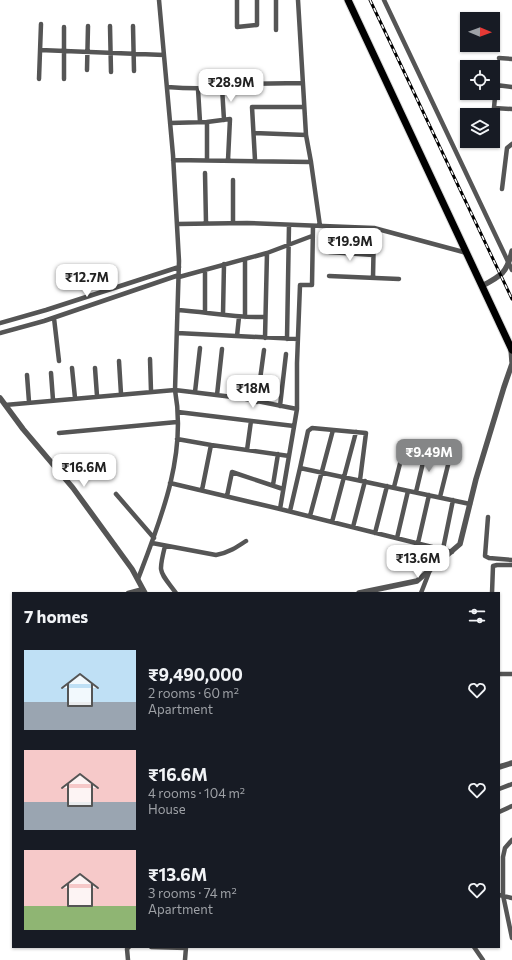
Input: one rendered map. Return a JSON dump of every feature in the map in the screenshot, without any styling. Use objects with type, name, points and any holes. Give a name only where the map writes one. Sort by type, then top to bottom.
[{"type":"main road","points":[[348,0],[512,349]]},
{"type":"street","points":[[138,579],[154,538],[177,454],[178,405],[175,390],[179,268],[173,160],[159,0]]},
{"type":"street","points":[[237,0],[237,27],[257,25],[257,0]]},
{"type":"street","points":[[276,0],[276,30]]},
{"type":"street","points":[[298,0],[306,135],[320,226]]},
{"type":"street","points":[[384,0],[512,270]]},
{"type":"street","points":[[39,79],[41,24]]},
{"type":"street","points":[[87,70],[88,26]]},
{"type":"street","points":[[110,26],[111,72]]},
{"type":"street","points":[[133,26],[134,71]]},
{"type":"street","points":[[64,27],[64,79]]},
{"type":"street","points":[[40,50],[164,55]]},
{"type":"street","points":[[499,58],[512,59]]},
{"type":"street","points":[[167,87],[198,89],[240,84],[303,83]]},
{"type":"street","points":[[494,108],[496,85],[512,87]]},
{"type":"street","points":[[222,87],[224,120]]},
{"type":"street","points":[[198,89],[200,122]]},
{"type":"street","points":[[255,160],[252,107],[304,107]]},
{"type":"street","points":[[500,108],[512,109]]},
{"type":"street","points":[[170,123],[207,122],[230,119],[228,160]]},
{"type":"street","points":[[207,122],[207,160]]},
{"type":"street","points":[[254,133],[306,135]]},
{"type":"street","points":[[502,189],[507,148],[512,144]]},
{"type":"street","points":[[173,160],[311,162]]},
{"type":"street","points":[[205,173],[206,223]]},
{"type":"street","points":[[232,180],[233,223]]},
{"type":"street","points":[[177,224],[233,223],[374,228],[467,254]]},
{"type":"street","points":[[287,339],[289,225]]},
{"type":"street","points":[[280,509],[296,409],[300,285],[312,285],[313,226]]},
{"type":"street","points":[[373,278],[374,228]]},
{"type":"street","points":[[0,333],[54,318],[179,276],[267,253],[312,236]]},
{"type":"street","points":[[482,286],[501,275],[509,264],[512,251]]},
{"type":"street","points":[[329,252],[373,255]]},
{"type":"street","points":[[265,338],[267,253]]},
{"type":"street","points":[[245,259],[246,317]]},
{"type":"street","points":[[223,314],[224,264]]},
{"type":"street","points":[[0,323],[179,268]]},
{"type":"street","points":[[205,270],[205,312]]},
{"type":"street","points":[[329,276],[399,279]]},
{"type":"street","points":[[178,310],[240,317],[265,317]]},
{"type":"street","points":[[237,336],[240,317]]},
{"type":"street","points":[[54,318],[59,361]]},
{"type":"street","points":[[177,333],[298,339]]},
{"type":"street","points":[[194,392],[200,348]]},
{"type":"street","points":[[217,395],[222,349]]},
{"type":"street","points":[[364,592],[417,581],[460,544],[470,504],[512,363],[512,349]]},
{"type":"street","points":[[257,402],[264,350]]},
{"type":"street","points":[[280,406],[286,354]]},
{"type":"street","points":[[150,359],[151,391]]},
{"type":"street","points":[[119,362],[121,394]]},
{"type":"street","points":[[72,368],[75,398]]},
{"type":"street","points":[[96,368],[97,396]]},
{"type":"street","points":[[51,373],[53,400]]},
{"type":"street","points":[[26,375],[29,402]]},
{"type":"street","points":[[5,405],[175,390],[217,395],[296,409]]},
{"type":"street","points":[[0,398],[23,429],[69,482],[138,579],[144,591]]},
{"type":"street","points":[[178,412],[294,426]]},
{"type":"street","points":[[247,450],[251,421]]},
{"type":"street","points":[[59,433],[178,422]]},
{"type":"street","points":[[290,511],[308,431],[312,428],[366,433],[362,481],[353,527]]},
{"type":"street","points":[[310,516],[333,430]]},
{"type":"street","points":[[332,522],[356,432]]},
{"type":"street","points":[[177,439],[289,456]]},
{"type":"street","points":[[394,488],[405,444]]},
{"type":"street","points":[[202,490],[211,445]]},
{"type":"street","points":[[416,492],[426,450]]},
{"type":"street","points":[[273,485],[278,454]]},
{"type":"street","points":[[440,497],[448,465]]},
{"type":"street","points":[[300,468],[470,504]]},
{"type":"street","points":[[227,496],[232,472],[284,489]]},
{"type":"street","points":[[170,483],[290,511],[452,552]]},
{"type":"street","points":[[375,533],[387,486]]},
{"type":"street","points":[[397,538],[408,490]]},
{"type":"street","points":[[116,494],[154,538]]},
{"type":"street","points":[[418,543],[430,495]]},
{"type":"street","points":[[443,549],[453,500]]},
{"type":"street","points":[[488,517],[485,556],[489,558],[512,560]]},
{"type":"street","points":[[152,543],[216,555],[232,550],[246,541]]},
{"type":"street","points":[[165,546],[160,571],[175,592]]},
{"type":"street","points":[[492,592],[494,566],[497,564],[512,565]]},
{"type":"street","points":[[421,592],[430,570]]},
{"type":"street","points":[[500,674],[512,674]]},
{"type":"street","points":[[500,767],[512,763]]},
{"type":"street","points":[[500,789],[512,784]]},
{"type":"street","points":[[500,812],[512,806]]},
{"type":"street","points":[[512,840],[505,848],[503,857],[501,895],[512,938]]},
{"type":"street","points":[[501,895],[512,898]]},
{"type":"street","points":[[128,948],[128,960]]},
{"type":"street","points":[[185,960],[186,948]]},
{"type":"street","points":[[475,948],[483,960]]},
{"type":"railway","points":[[370,0],[512,299]]}]
